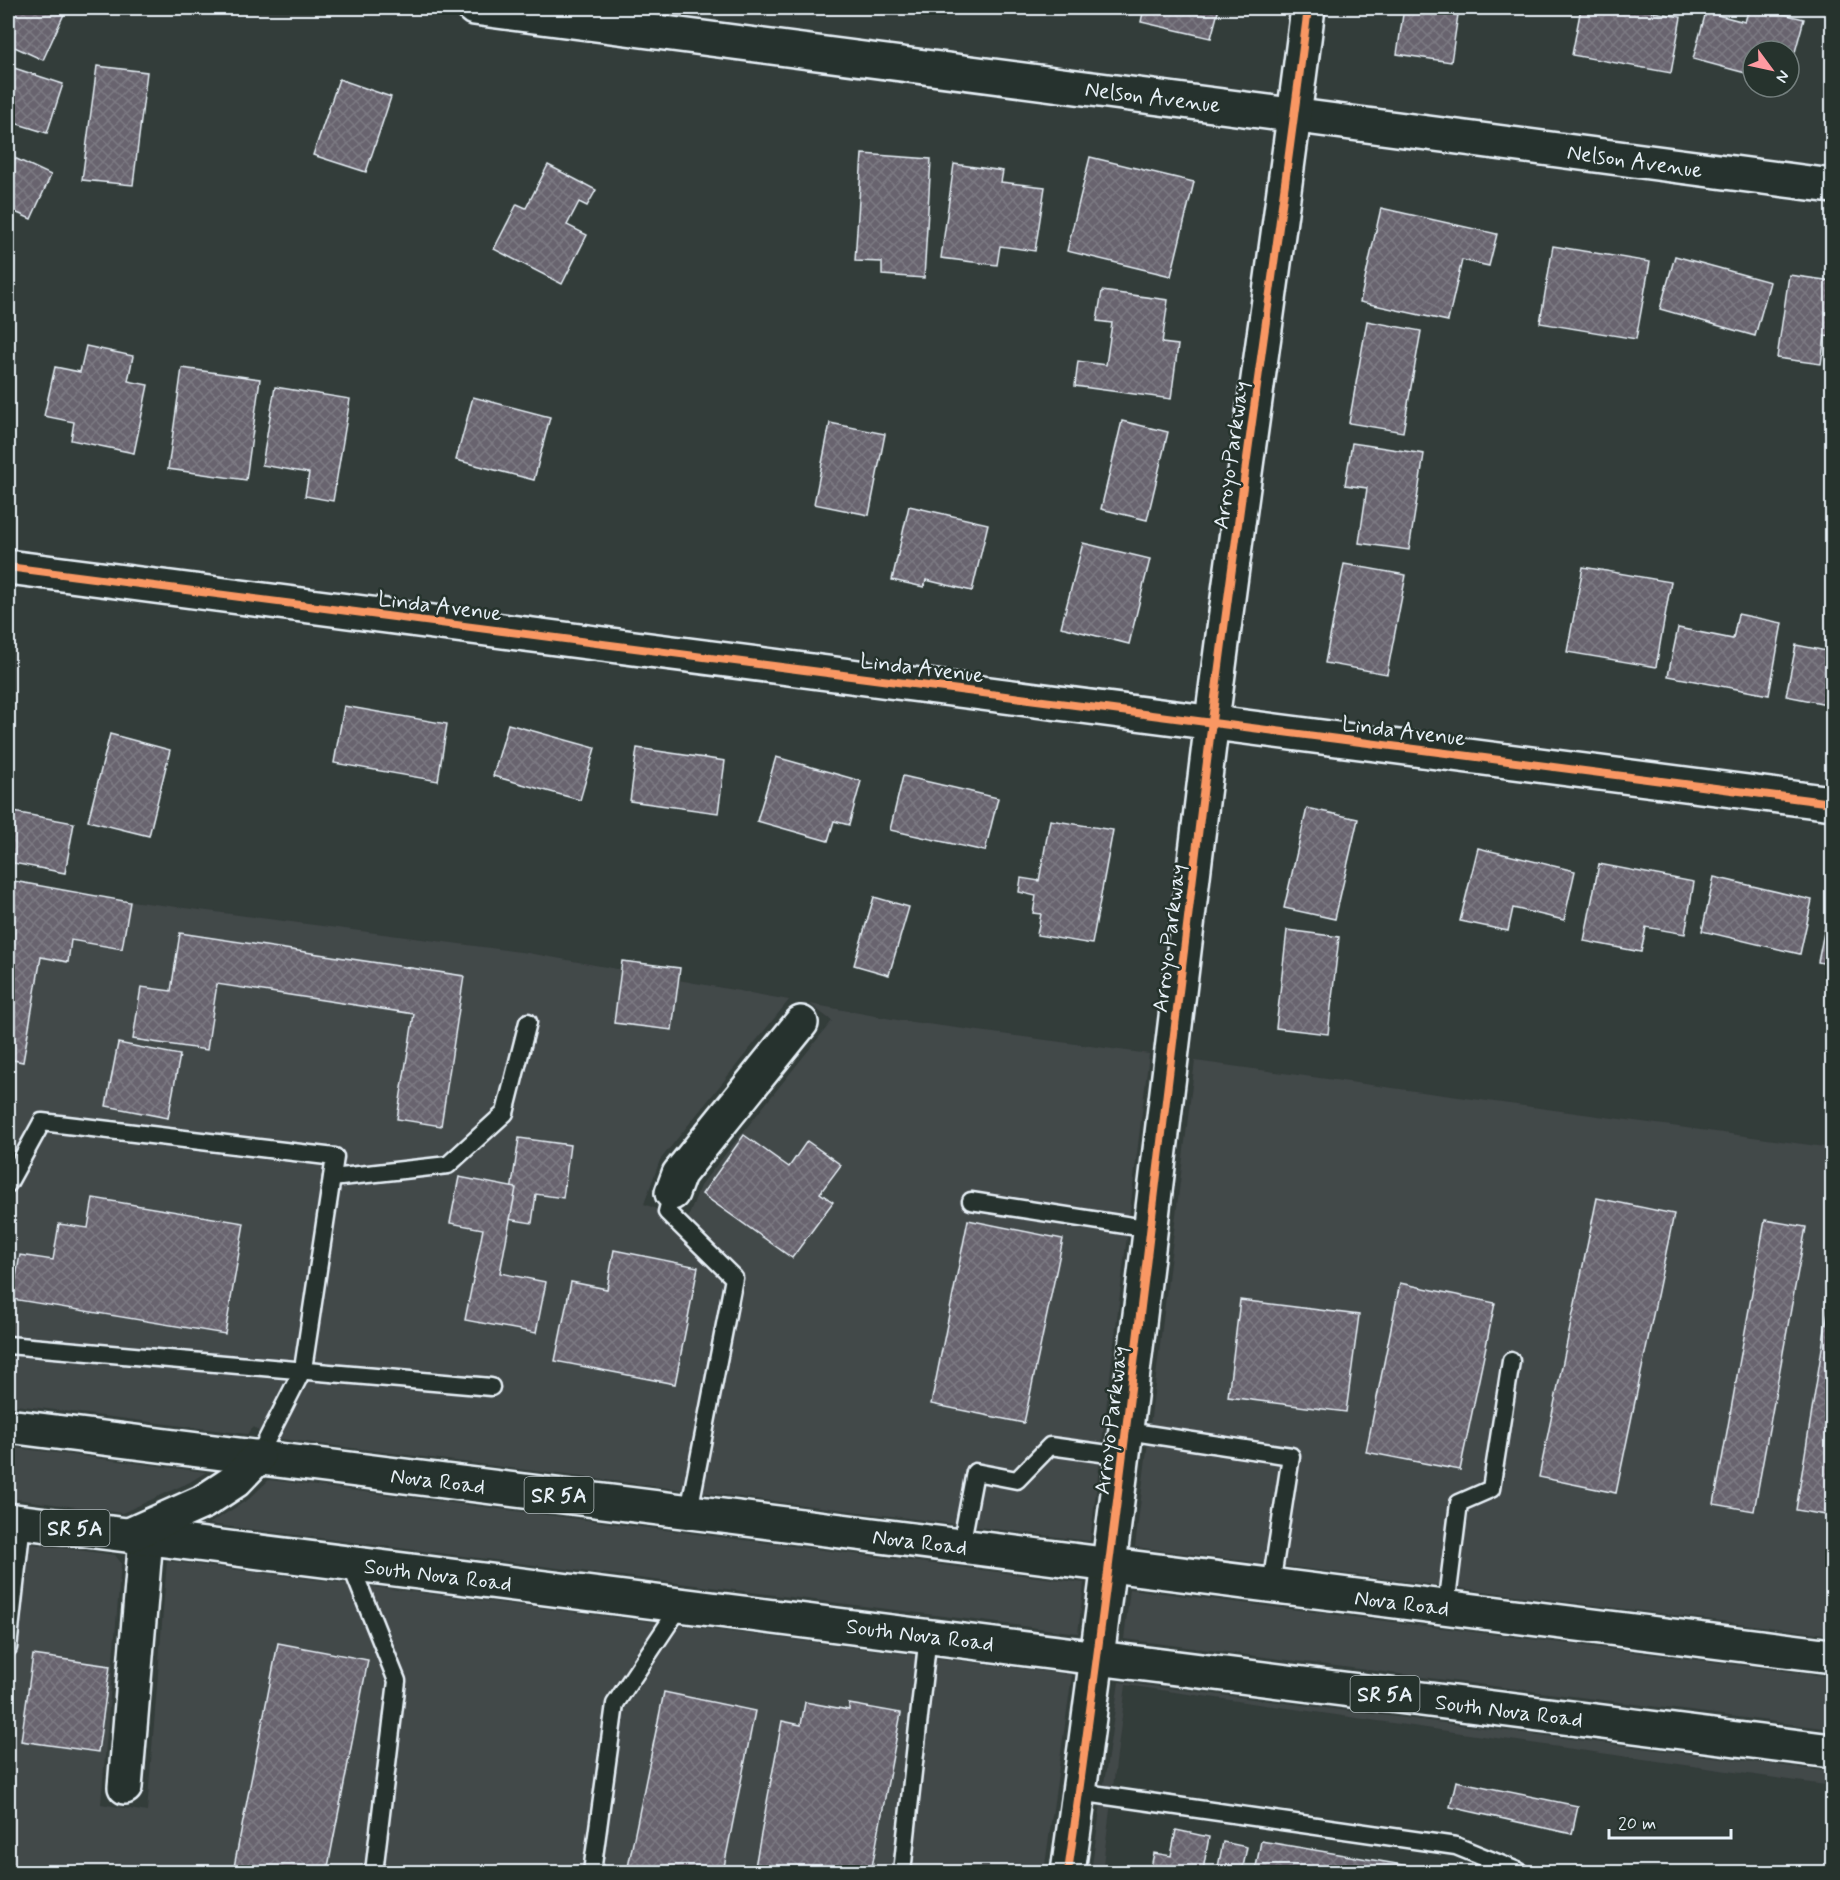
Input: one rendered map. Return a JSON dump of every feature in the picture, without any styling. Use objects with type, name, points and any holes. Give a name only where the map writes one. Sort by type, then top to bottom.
[{"type":"street","name":"Nelson Avenue","points":[[474,8],[1833,186]]},
{"type":"street","name":"Arroyo Parkway","points":[[1068,1872],[1110,1565],[1212,723],[1308,8]]},
{"type":"street","name":"Linda Avenue","points":[[8,567],[1833,803]]},
{"type":"street","points":[[672,1193],[679,1174],[801,1023]]},
{"type":"street","name":"Nova Road","points":[[8,1426],[1833,1656]]},
{"type":"street","points":[[125,1787],[137,1536],[203,1502],[235,1481],[258,1457]]},
{"type":"street","name":"South Nova Road","points":[[15,1521],[1833,1751]]},
{"type":"lane","points":[[332,1178],[448,1165],[505,1113],[528,1022]]},
{"type":"lane","points":[[8,1184],[42,1122],[335,1157],[303,1369],[258,1457]]},
{"type":"lane","points":[[672,1193],[667,1212],[734,1278],[689,1511]]},
{"type":"lane","points":[[971,1201],[1151,1229]]},
{"type":"lane","points":[[8,1346],[303,1369],[491,1387]]},
{"type":"lane","points":[[1446,1607],[1459,1503],[1491,1489],[1511,1361]]},
{"type":"lane","points":[[961,1546],[975,1472],[1017,1480],[1050,1446],[1125,1443],[1292,1456],[1271,1585]]},
{"type":"lane","points":[[8,1648],[15,1521]]},
{"type":"lane","points":[[350,1563],[397,1682],[374,1872]]},
{"type":"lane","points":[[592,1872],[615,1704],[681,1605]]},
{"type":"lane","points":[[902,1872],[928,1635]]},
{"type":"lane","points":[[1079,1792],[1456,1846],[1520,1872]]},
{"type":"shaded area","points":[[8,885],[528,953],[789,1000],[660,1160],[644,1204],[687,1221],[700,1186],[832,1021],[810,1004],[897,1020],[1149,1054],[1090,1541],[266,1437],[254,1427],[247,1434],[8,1404]]},
{"type":"shaded area","points":[[1195,1061],[1832,1148],[1832,1635],[1135,1547]]},
{"type":"shaded area","points":[[8,1447],[206,1472],[190,1482],[122,1513],[8,1498]]},
{"type":"shaded area","points":[[269,1480],[1084,1583],[1078,1633],[209,1524],[249,1499]]},
{"type":"shaded area","points":[[8,1541],[115,1555],[121,1563],[101,1804],[147,1812],[167,1561],[1072,1675],[1044,1872],[8,1872]]},
{"type":"shaded area","points":[[1130,1589],[1832,1677],[1832,1729],[1124,1639]]},
{"type":"shaded area","points":[[1119,1682],[1832,1772],[1832,1786],[1126,1685],[1102,1872],[1091,1872]]},
{"type":"building","points":[[8,8],[55,8],[65,12],[43,60],[8,44]]},
{"type":"building","points":[[1144,8],[1219,8],[1211,38],[1141,22]]},
{"type":"building","points":[[1404,8],[1459,8],[1451,62],[1397,54]]},
{"type":"building","points":[[1581,8],[1631,8],[1681,17],[1671,73],[1572,55]]},
{"type":"building","points":[[1749,8],[1759,8],[1804,19],[1799,39],[1741,39],[1741,72],[1693,59],[1706,12],[1745,22]]},
{"type":"building","points":[[8,66],[63,84],[47,133],[8,121]]},
{"type":"building","points":[[97,66],[147,72],[133,185],[82,180]]},
{"type":"building","points":[[339,79],[391,97],[366,172],[313,155]]},
{"type":"building","points":[[862,154],[931,159],[924,278],[882,275],[882,262],[855,261]]},
{"type":"building","points":[[8,155],[51,175],[31,219],[8,209]]},
{"type":"building","points":[[1090,157],[1194,182],[1171,276],[1067,251]]},
{"type":"building","points":[[954,164],[1003,171],[1001,182],[1045,187],[1035,251],[1000,246],[997,265],[941,258]]},
{"type":"building","points":[[548,165],[596,190],[587,206],[579,202],[567,225],[587,235],[562,284],[494,249],[517,204],[526,208]]},
{"type":"building","points":[[1381,208],[1497,234],[1489,266],[1462,260],[1448,321],[1360,302]]},
{"type":"building","points":[[1553,246],[1650,262],[1636,339],[1540,323]]},
{"type":"building","points":[[1675,256],[1770,282],[1755,336],[1660,309]]},
{"type":"building","points":[[1789,275],[1832,281],[1832,337],[1825,336],[1821,364],[1777,358]]},
{"type":"building","points":[[1102,291],[1168,300],[1162,343],[1178,345],[1171,399],[1075,386],[1078,361],[1106,365],[1112,323],[1097,321]]},
{"type":"building","points":[[1367,321],[1421,331],[1403,432],[1349,423]]},
{"type":"building","points":[[86,346],[133,356],[128,381],[148,385],[134,453],[71,440],[74,422],[44,416],[55,367],[80,372]]},
{"type":"building","points":[[182,368],[260,379],[246,480],[168,469]]},
{"type":"building","points":[[275,387],[350,399],[333,501],[305,496],[309,473],[262,465]]},
{"type":"building","points":[[473,397],[550,417],[534,480],[456,460]]},
{"type":"building","points":[[1122,421],[1168,432],[1147,520],[1101,509]]},
{"type":"building","points":[[830,423],[885,434],[869,515],[814,504]]},
{"type":"building","points":[[1352,443],[1424,454],[1409,550],[1359,543],[1367,488],[1345,485]]},
{"type":"building","points":[[909,506],[988,524],[972,591],[926,580],[924,587],[892,580]]},
{"type":"building","points":[[1083,543],[1150,559],[1129,644],[1061,627]]},
{"type":"building","points":[[1344,564],[1406,575],[1387,674],[1325,663]]},
{"type":"building","points":[[1583,567],[1671,582],[1656,667],[1567,652]]},
{"type":"building","points":[[1738,614],[1782,623],[1769,695],[1668,676],[1678,628],[1733,639]]},
{"type":"building","points":[[1796,645],[1832,652],[1832,705],[1786,696]]},
{"type":"building","points":[[344,706],[447,724],[438,781],[334,763]]},
{"type":"building","points":[[508,724],[595,748],[580,800],[493,776]]},
{"type":"building","points":[[110,734],[170,750],[149,836],[88,821]]},
{"type":"building","points":[[637,748],[725,761],[718,813],[630,801]]},
{"type":"building","points":[[776,757],[861,781],[849,825],[834,821],[828,841],[757,821]]},
{"type":"building","points":[[903,776],[998,798],[985,851],[890,830]]},
{"type":"building","points":[[1307,808],[1358,819],[1335,919],[1284,908]]},
{"type":"building","points":[[8,811],[74,823],[65,873],[8,862]]},
{"type":"building","points":[[1050,820],[1113,830],[1092,944],[1037,935],[1041,914],[1033,913],[1036,896],[1019,892],[1021,878],[1039,881]]},
{"type":"building","points":[[1478,848],[1575,871],[1564,920],[1513,908],[1508,931],[1460,921]]},
{"type":"building","points":[[1599,864],[1694,882],[1685,934],[1646,927],[1641,952],[1584,941]]},
{"type":"building","points":[[1714,877],[1812,900],[1800,954],[1702,931]]},
{"type":"building","points":[[8,880],[130,902],[122,949],[71,940],[68,962],[41,957],[23,1062],[8,1059]]},
{"type":"building","points":[[874,897],[909,907],[889,975],[854,965]]},
{"type":"building","points":[[1832,897],[1832,965],[1818,962]]},
{"type":"building","points":[[1287,930],[1339,937],[1328,1034],[1276,1028]]},
{"type":"building","points":[[180,933],[464,976],[441,1126],[397,1119],[414,1014],[217,984],[207,1050],[133,1039],[141,987],[171,991]]},
{"type":"building","points":[[622,961],[680,968],[672,1030],[614,1023]]},
{"type":"building","points":[[118,1043],[180,1055],[168,1118],[106,1106]]},
{"type":"building","points":[[744,1135],[789,1167],[807,1141],[841,1165],[820,1193],[833,1202],[792,1258],[702,1194]]},
{"type":"building","points":[[519,1138],[570,1145],[563,1198],[536,1194],[532,1223],[507,1219]]},
{"type":"building","points":[[459,1177],[516,1188],[500,1273],[546,1282],[536,1333],[465,1320],[483,1229],[450,1223]]},
{"type":"building","points":[[93,1198],[244,1223],[225,1334],[12,1299],[20,1255],[53,1260],[59,1224],[88,1228]]},
{"type":"building","points":[[1597,1198],[1674,1214],[1616,1493],[1539,1477]]},
{"type":"building","points":[[968,1220],[1063,1239],[1024,1423],[931,1404]]},
{"type":"building","points":[[1765,1220],[1806,1227],[1754,1511],[1714,1504]]},
{"type":"building","points":[[614,1250],[698,1267],[675,1384],[555,1361],[571,1282],[607,1289]]},
{"type":"building","points":[[1400,1283],[1495,1303],[1460,1470],[1366,1452]]},
{"type":"building","points":[[1832,1286],[1832,1516],[1796,1510]]},
{"type":"building","points":[[1240,1300],[1359,1315],[1346,1412],[1228,1397]]},
{"type":"building","points":[[278,1643],[368,1660],[327,1872],[233,1872]]},
{"type":"building","points":[[33,1655],[110,1666],[98,1752],[21,1741]]},
{"type":"building","points":[[664,1692],[755,1711],[723,1872],[627,1872]]},
{"type":"building","points":[[805,1702],[849,1710],[849,1704],[901,1713],[871,1872],[754,1872],[782,1721],[801,1725]]},
{"type":"building","points":[[1456,1781],[1578,1806],[1572,1834],[1450,1807]]},
{"type":"building","points":[[1176,1830],[1209,1837],[1203,1870],[1216,1872],[1150,1872],[1154,1853],[1171,1856]]},
{"type":"building","points":[[1261,1841],[1444,1872],[1255,1872]]},
{"type":"building","points":[[1223,1842],[1247,1847],[1242,1872],[1217,1872]]},
{"type":"cycle path","points":[[1068,1872],[1124,1444],[1211,729],[1308,8]]},
{"type":"cycle path","points":[[8,567],[1832,803]]}]
